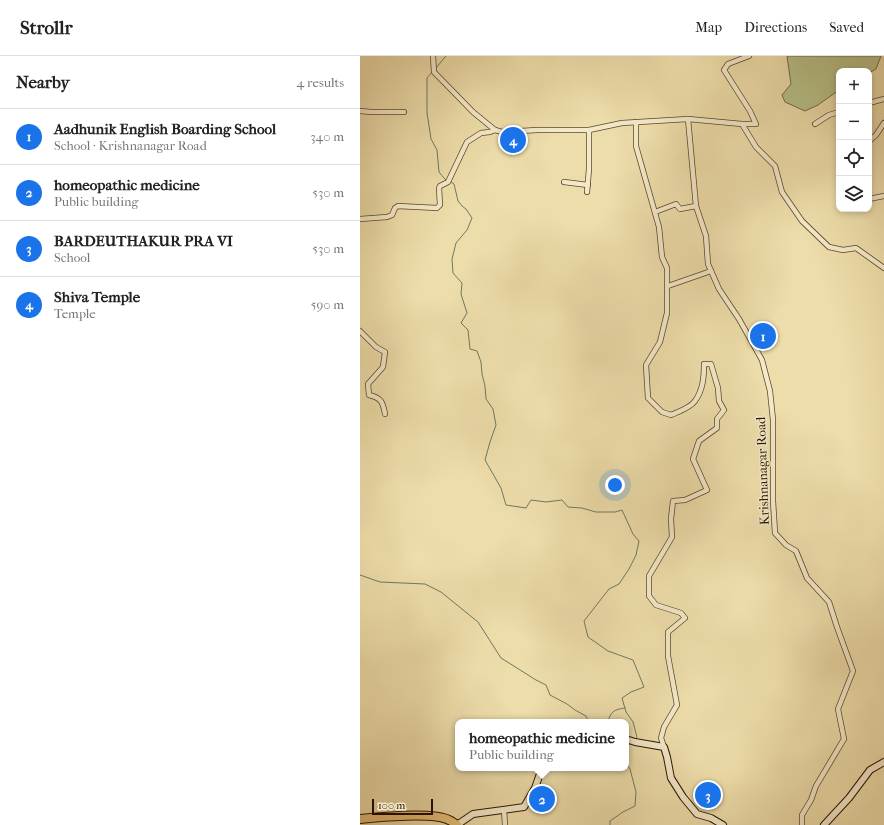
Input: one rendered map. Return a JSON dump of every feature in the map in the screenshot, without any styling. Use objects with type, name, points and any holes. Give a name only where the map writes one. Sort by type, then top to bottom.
[{"type":"highway","points":[[360,819],[373,821],[404,816],[438,817],[449,819],[457,825]]},
{"type":"street","points":[[433,56],[434,72],[473,112],[495,130],[502,132],[589,130],[636,122],[688,119],[756,124],[750,111],[724,70],[728,64],[749,56]]},
{"type":"street","points":[[872,102],[884,99]]},
{"type":"street","points":[[360,111],[404,112]]},
{"type":"street","points":[[814,124],[836,113]]},
{"type":"street","name":"Krishnanagar Road","points":[[688,119],[696,206],[706,236],[708,264],[719,289],[739,319],[762,360],[770,391],[775,532],[786,545],[796,551],[807,578],[829,602],[853,671],[838,709],[844,739],[816,786],[812,800],[802,815],[802,825]]},
{"type":"street","points":[[636,122],[636,146],[659,226],[662,257],[667,268],[668,286],[667,313],[660,342],[646,365],[648,398],[662,412],[671,415],[684,409],[695,402],[703,385],[704,364],[711,364],[718,388],[719,401],[724,410],[717,419],[717,428],[699,441],[693,459],[707,490],[685,500],[673,500],[671,519],[672,537],[649,576],[649,596],[656,605],[681,613],[685,618],[668,632],[668,656],[677,705],[664,727],[661,738],[672,778],[683,797],[697,814],[711,818],[723,825]]},
{"type":"street","points":[[870,140],[876,135],[884,123]]},
{"type":"street","points":[[742,124],[756,147],[775,166],[782,192],[802,221],[829,247],[843,250],[856,248],[884,268]]},
{"type":"street","points":[[360,219],[387,217],[392,215],[395,208],[398,206],[438,208],[440,205],[439,188],[448,182],[467,142],[481,133],[495,130]]},
{"type":"street","points":[[587,192],[590,169],[589,130]]},
{"type":"street","points":[[502,132],[512,152]]},
{"type":"street","points":[[564,182],[588,186]]},
{"type":"street","points":[[872,198],[884,196]]},
{"type":"street","points":[[655,212],[676,204],[680,209],[696,206]]},
{"type":"street","points":[[668,286],[711,271]]},
{"type":"street","points":[[360,331],[376,347],[385,352],[383,367],[368,384],[369,394],[381,400],[384,406],[385,414]]},
{"type":"street","points":[[629,740],[664,747]]},
{"type":"street","points":[[824,825],[849,798],[870,770],[884,762]]},
{"type":"street","points":[[457,825],[473,814],[524,807],[535,788],[541,771]]},
{"type":"street","points":[[504,810],[505,825]]},
{"type":"green space","points":[[787,56],[881,56],[876,69],[872,71],[872,68],[836,68],[836,92],[818,105],[805,111],[785,102],[782,95],[791,84]]},
{"type":"waterway","points":[[436,68],[446,56]]},
{"type":"waterway","points":[[432,72],[427,78],[427,113],[431,139],[437,150],[439,172],[446,180]]},
{"type":"waterway","points":[[451,182],[454,184],[458,201],[472,218],[467,230],[456,243],[452,259],[453,273],[462,283],[461,294],[467,313],[461,323],[468,330],[470,349],[477,351],[481,362],[486,399],[493,409],[496,425],[485,460],[501,488],[506,505],[526,508],[531,500],[546,502],[562,500],[568,507],[582,508],[596,512],[615,512],[622,510],[633,534],[639,541],[636,555],[619,584],[609,589],[584,621],[588,637],[608,651],[633,660],[644,687],[631,692],[622,698],[626,712],[633,722],[637,737],[635,739]]},
{"type":"waterway","points":[[360,575],[380,582],[425,584],[441,592],[478,622],[501,658],[546,685],[550,695],[586,716],[588,719]]},
{"type":"waterway","points":[[609,719],[614,711],[625,708]]},
{"type":"waterway","points":[[610,825],[610,821],[635,806],[636,792],[629,767]]},
{"type":"place","name":"Shiva Temple","points":[[513,140]]},
{"type":"place","name":"Aadhunik English Boarding School","points":[[763,336]]},
{"type":"place","name":"BARDEUTHAKUR PRA VI","points":[[708,795]]},
{"type":"place","name":"homeopathic medicine","points":[[542,799]]}]
